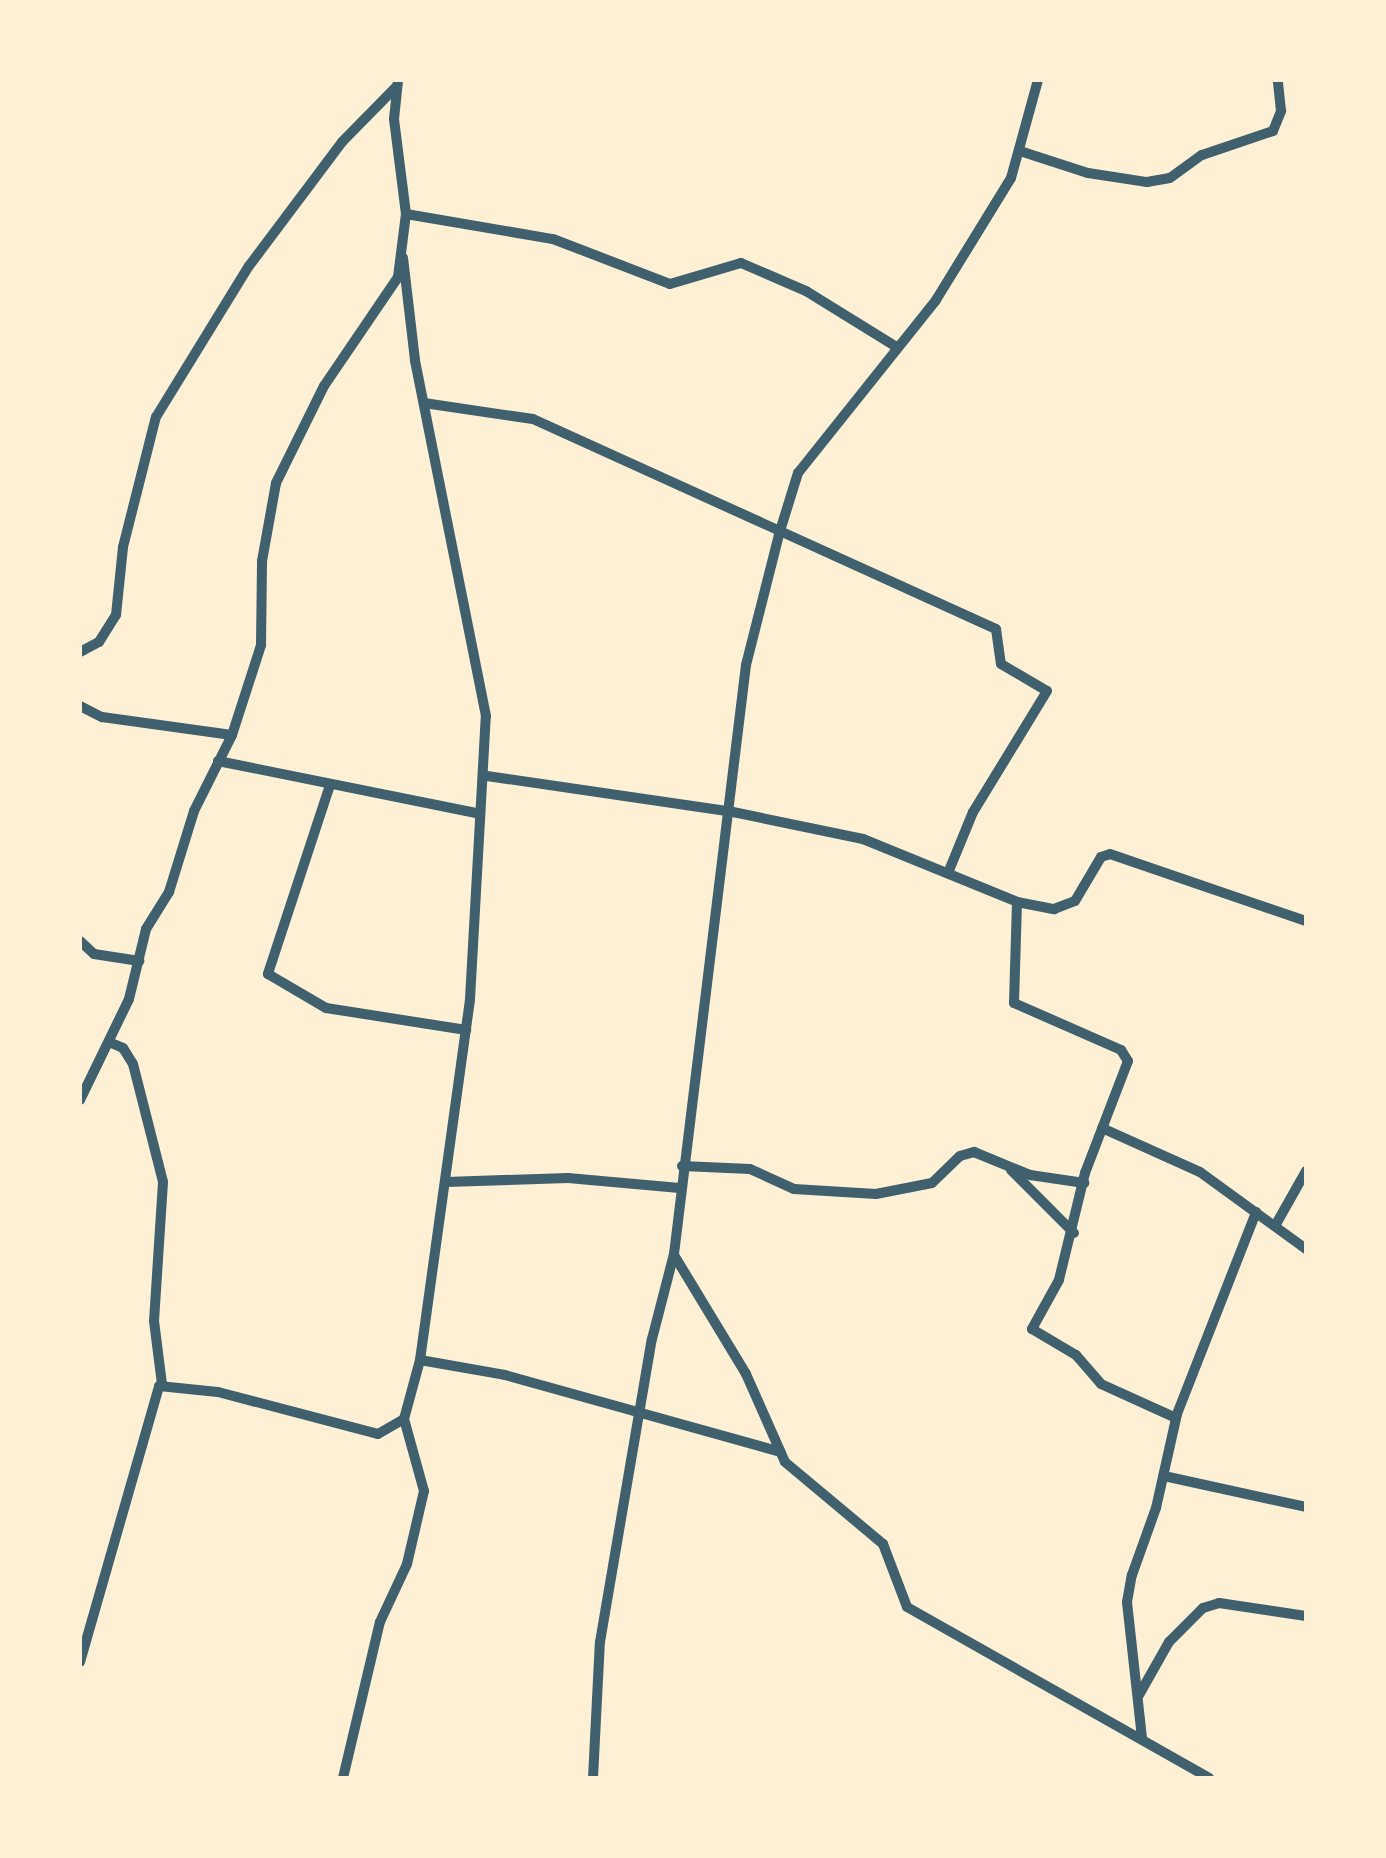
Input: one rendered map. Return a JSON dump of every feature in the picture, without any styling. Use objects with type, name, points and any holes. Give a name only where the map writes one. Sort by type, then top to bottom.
[{"type":"street","points":[[593,1778],[594,1689],[638,1416],[674,1254],[746,665],[780,531],[798,473],[954,273],[1023,152],[1038,80]]},
{"type":"street","points":[[1023,152],[1088,173],[1147,182],[1170,178],[1202,155],[1273,132],[1281,111],[1278,80]]},
{"type":"street","points":[[343,1778],[380,1622],[407,1564],[424,1491],[404,1419],[420,1360],[466,1030],[486,776],[484,691],[424,403],[403,258],[406,214],[397,83]]},
{"type":"street","points":[[80,652],[99,642],[116,615],[123,547],[156,417],[249,266],[342,142],[397,83]]},
{"type":"street","points":[[406,214],[553,238],[670,284],[741,263],[806,291],[895,346]]},
{"type":"street","points":[[80,1100],[108,1042],[218,761],[232,735],[261,644],[262,561],[276,483],[324,386],[389,292],[403,258]]},
{"type":"street","points":[[424,403],[533,419],[996,629],[1001,664],[1048,691],[973,812],[948,874]]},
{"type":"street","points":[[80,706],[102,716],[232,735]]},
{"type":"street","points":[[218,761],[480,814]]},
{"type":"street","points":[[486,776],[728,811],[863,838],[1017,902],[1069,906],[1101,857],[1110,854],[1306,922]]},
{"type":"street","points":[[330,785],[268,974],[326,1008],[466,1030]]},
{"type":"street","points":[[1017,902],[1014,1003],[1127,1057],[1084,1182],[1074,1232],[1033,1331],[1076,1355],[1100,1384],[1176,1418]]},
{"type":"street","points":[[80,941],[94,954],[138,961]]},
{"type":"street","points":[[80,1662],[153,1394],[162,1384],[154,1321],[163,1182],[134,1064],[123,1048],[108,1042]]},
{"type":"street","points":[[1102,1128],[1200,1172],[1306,1249]]},
{"type":"street","points":[[682,1166],[750,1169],[794,1189],[876,1194],[932,1183],[967,1152],[1007,1166],[1084,1182]]},
{"type":"street","points":[[1007,1166],[1074,1232]]},
{"type":"street","points":[[1275,1226],[1306,1171]]},
{"type":"street","points":[[446,1182],[568,1178],[680,1188]]},
{"type":"street","points":[[1142,1738],[1127,1602],[1164,1476],[1176,1418],[1256,1212]]},
{"type":"street","points":[[674,1254],[746,1374],[780,1452],[883,1544],[901,1596],[917,1617],[1209,1778]]},
{"type":"street","points":[[420,1360],[505,1375],[638,1416],[780,1452]]},
{"type":"street","points":[[162,1384],[378,1434],[404,1419]]},
{"type":"street","points":[[1164,1476],[1306,1507]]},
{"type":"street","points":[[1139,1696],[1169,1642],[1202,1608],[1220,1603],[1306,1616]]}]
